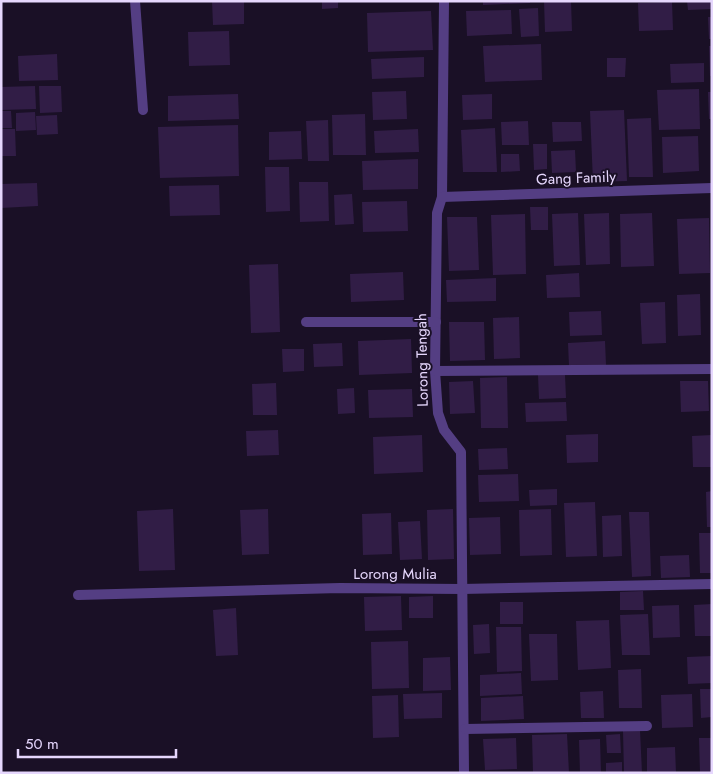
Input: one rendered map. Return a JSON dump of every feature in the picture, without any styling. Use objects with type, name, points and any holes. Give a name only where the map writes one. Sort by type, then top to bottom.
[{"type":"street","points":[[135,1],[143,110]]},
{"type":"street","name":"Lorong Tengah","points":[[444,1],[442,198],[437,213],[435,371],[439,418],[461,452],[464,773]]},
{"type":"street","name":"Gang Family","points":[[442,198],[712,188]]},
{"type":"street","points":[[306,322],[436,322]]},
{"type":"street","points":[[435,371],[712,369]]},
{"type":"street","name":"Lorong Mulia","points":[[78,595],[340,588],[462,589],[712,584]]},
{"type":"street","points":[[465,729],[647,726]]},
{"type":"building","points":[[212,1],[244,1],[244,24],[213,25]]},
{"type":"building","points":[[322,1],[338,1],[338,8],[322,9]]},
{"type":"building","points":[[483,1],[530,1],[530,3],[483,5]]},
{"type":"building","points":[[544,1],[571,1],[572,31],[545,32]]},
{"type":"building","points":[[687,1],[712,1],[712,9],[688,10]]},
{"type":"building","points":[[672,2],[673,30],[639,31],[638,3]]},
{"type":"building","points":[[538,8],[539,36],[521,37],[519,9]]},
{"type":"building","points":[[511,10],[512,34],[467,36],[466,11]]},
{"type":"building","points":[[431,11],[433,50],[368,52],[367,13]]},
{"type":"building","points":[[708,17],[712,17],[712,39],[709,39]]},
{"type":"building","points":[[229,31],[230,65],[189,66],[188,32]]},
{"type":"building","points":[[541,44],[542,80],[485,82],[483,46]]},
{"type":"building","points":[[709,46],[712,46],[712,76],[710,76]]},
{"type":"building","points":[[57,54],[58,80],[19,81],[18,56]]},
{"type":"building","points":[[424,57],[424,77],[372,79],[371,59]]},
{"type":"building","points":[[607,58],[626,58],[625,77],[607,77]]},
{"type":"building","points":[[704,63],[704,82],[671,83],[670,64]]},
{"type":"building","points":[[35,86],[36,109],[1,110],[1,87]]},
{"type":"building","points":[[39,86],[61,86],[62,112],[40,113]]},
{"type":"building","points":[[699,89],[700,129],[659,130],[657,90]]},
{"type":"building","points":[[406,91],[407,119],[373,120],[372,92]]},
{"type":"building","points":[[708,92],[712,92],[712,119],[709,119]]},
{"type":"building","points":[[238,94],[239,119],[168,121],[168,96]]},
{"type":"building","points":[[492,94],[492,119],[463,120],[462,95]]},
{"type":"building","points":[[624,110],[627,181],[593,182],[590,111]]},
{"type":"building","points":[[1,111],[11,111],[12,128],[1,128]]},
{"type":"building","points":[[35,112],[36,130],[16,131],[16,113]]},
{"type":"building","points":[[365,114],[366,155],[333,155],[332,115]]},
{"type":"building","points":[[57,115],[58,134],[37,135],[36,116]]},
{"type":"building","points":[[651,118],[653,177],[629,177],[627,119]]},
{"type":"building","points":[[328,120],[329,161],[308,161],[306,121]]},
{"type":"building","points":[[528,121],[529,145],[502,145],[501,122]]},
{"type":"building","points":[[552,122],[581,122],[582,141],[553,142]]},
{"type":"building","points":[[238,125],[239,176],[160,178],[158,127]]},
{"type":"building","points":[[495,128],[497,172],[463,172],[461,130]]},
{"type":"building","points":[[1,129],[15,129],[16,156],[1,156]]},
{"type":"building","points":[[418,129],[419,152],[375,153],[374,131]]},
{"type":"building","points":[[301,131],[302,159],[269,160],[269,132]]},
{"type":"building","points":[[698,136],[699,171],[663,173],[662,137]]},
{"type":"building","points":[[533,144],[547,144],[547,169],[534,170]]},
{"type":"building","points":[[575,150],[576,172],[552,173],[551,151]]},
{"type":"building","points":[[501,154],[519,154],[520,171],[501,172]]},
{"type":"building","points":[[418,159],[418,189],[363,190],[362,161]]},
{"type":"building","points":[[265,167],[289,167],[290,211],[266,212]]},
{"type":"building","points":[[299,182],[328,182],[329,221],[300,222]]},
{"type":"building","points":[[37,183],[38,206],[1,208],[1,184]]},
{"type":"building","points":[[219,185],[220,215],[170,216],[169,186]]},
{"type":"building","points":[[352,194],[354,224],[335,225],[334,195]]},
{"type":"building","points":[[407,201],[408,231],[363,232],[362,202]]},
{"type":"building","points":[[530,207],[548,207],[548,230],[531,230]]},
{"type":"building","points":[[578,213],[580,265],[554,266],[552,214]]},
{"type":"building","points":[[609,213],[610,264],[586,265],[584,214]]},
{"type":"building","points":[[652,213],[654,266],[621,267],[620,214]]},
{"type":"building","points":[[525,214],[526,274],[493,275],[491,215]]},
{"type":"building","points":[[447,217],[477,217],[479,270],[449,271]]},
{"type":"building","points":[[709,218],[710,273],[679,274],[677,219]]},
{"type":"building","points":[[278,264],[280,332],[251,333],[249,265]]},
{"type":"building","points":[[403,272],[404,300],[351,302],[350,274]]},
{"type":"building","points":[[579,273],[580,297],[547,298],[546,275]]},
{"type":"building","points":[[496,278],[496,301],[447,302],[446,280]]},
{"type":"building","points":[[700,294],[701,335],[678,336],[677,295]]},
{"type":"building","points":[[665,302],[666,343],[642,344],[640,303]]},
{"type":"building","points":[[601,311],[602,335],[570,336],[569,312]]},
{"type":"building","points":[[519,317],[520,358],[494,359],[493,318]]},
{"type":"building","points":[[449,322],[484,322],[485,360],[450,361]]},
{"type":"building","points":[[411,339],[412,373],[359,375],[358,341]]},
{"type":"building","points":[[605,341],[606,365],[569,366],[568,343]]},
{"type":"building","points":[[342,343],[343,366],[314,367],[313,344]]},
{"type":"building","points":[[282,349],[304,349],[304,371],[283,372]]},
{"type":"building","points":[[538,375],[565,375],[566,398],[539,399]]},
{"type":"building","points":[[507,377],[508,428],[481,428],[480,378]]},
{"type":"building","points":[[473,381],[475,413],[450,414],[449,382]]},
{"type":"building","points":[[680,381],[708,381],[709,411],[681,412]]},
{"type":"building","points":[[276,383],[277,415],[253,415],[252,384]]},
{"type":"building","points":[[354,388],[355,413],[338,414],[337,389]]},
{"type":"building","points":[[412,389],[413,417],[369,418],[368,390]]},
{"type":"building","points":[[566,402],[567,421],[526,422],[525,403]]},
{"type":"building","points":[[278,430],[279,455],[247,456],[246,431]]},
{"type":"building","points":[[598,434],[598,462],[567,463],[566,435]]},
{"type":"building","points":[[422,435],[423,472],[374,474],[373,437]]},
{"type":"building","points":[[712,435],[712,467],[693,467],[692,436]]},
{"type":"building","points":[[507,448],[508,469],[479,470],[478,449]]},
{"type":"building","points":[[518,474],[519,501],[479,502],[478,475]]},
{"type":"building","points":[[557,489],[557,505],[530,506],[529,490]]},
{"type":"building","points":[[712,491],[712,527],[707,527],[706,492]]},
{"type":"building","points":[[595,502],[597,556],[566,557],[564,503]]},
{"type":"building","points":[[173,509],[175,570],[139,571],[137,511]]},
{"type":"building","points":[[268,509],[269,554],[242,555],[240,510]]},
{"type":"building","points":[[453,509],[454,559],[428,560],[427,510]]},
{"type":"building","points":[[551,509],[552,555],[520,556],[519,510]]},
{"type":"building","points":[[629,512],[649,512],[651,576],[632,577]]},
{"type":"building","points":[[391,513],[392,554],[363,555],[362,514]]},
{"type":"building","points":[[621,515],[622,556],[603,557],[602,516]]},
{"type":"building","points":[[500,517],[501,554],[470,555],[469,518]]},
{"type":"building","points":[[420,521],[422,559],[400,560],[398,522]]},
{"type":"building","points":[[699,533],[712,533],[712,573],[700,573]]},
{"type":"building","points":[[689,555],[690,577],[661,578],[660,556]]},
{"type":"building","points":[[643,591],[644,610],[620,610],[620,592]]},
{"type":"building","points":[[401,596],[402,630],[365,631],[364,597]]},
{"type":"building","points":[[433,596],[433,618],[409,618],[409,597]]},
{"type":"building","points":[[500,602],[523,602],[523,624],[500,624]]},
{"type":"building","points":[[712,604],[712,636],[695,636],[694,605]]},
{"type":"building","points":[[679,605],[680,637],[653,638],[652,606]]},
{"type":"building","points":[[236,608],[238,655],[216,656],[213,610]]},
{"type":"building","points":[[648,614],[650,655],[622,655],[620,615]]},
{"type":"building","points":[[609,620],[611,668],[578,670],[576,621]]},
{"type":"building","points":[[489,624],[490,653],[474,654],[473,625]]},
{"type":"building","points":[[496,627],[521,627],[522,671],[497,672]]},
{"type":"building","points":[[529,634],[557,634],[558,680],[531,681]]},
{"type":"building","points":[[408,641],[409,688],[372,689],[371,642]]},
{"type":"building","points":[[712,656],[712,683],[688,684],[687,657]]},
{"type":"building","points":[[450,657],[451,690],[423,691],[423,658]]},
{"type":"building","points":[[641,669],[642,708],[619,708],[618,670]]},
{"type":"building","points":[[521,673],[522,694],[480,696],[480,675]]},
{"type":"building","points":[[700,689],[712,689],[712,717],[701,718]]},
{"type":"building","points":[[603,691],[604,718],[581,718],[580,692]]},
{"type":"building","points":[[442,693],[442,718],[404,719],[403,694]]},
{"type":"building","points":[[692,694],[693,727],[662,728],[661,695]]},
{"type":"building","points":[[398,695],[399,737],[373,738],[372,696]]},
{"type":"building","points":[[523,696],[524,719],[481,721],[481,698]]},
{"type":"building","points":[[640,730],[642,773],[624,773],[623,731]]},
{"type":"building","points":[[567,734],[569,773],[533,773],[532,735]]},
{"type":"building","points":[[620,734],[621,753],[607,753],[606,735]]},
{"type":"building","points":[[516,738],[517,769],[485,770],[483,739]]},
{"type":"building","points":[[699,738],[712,738],[712,773],[700,773]]},
{"type":"building","points":[[600,739],[601,773],[580,773],[579,740]]},
{"type":"building","points":[[675,747],[676,773],[647,773],[647,748]]},
{"type":"building","points":[[622,762],[622,773],[606,773],[606,763]]}]
